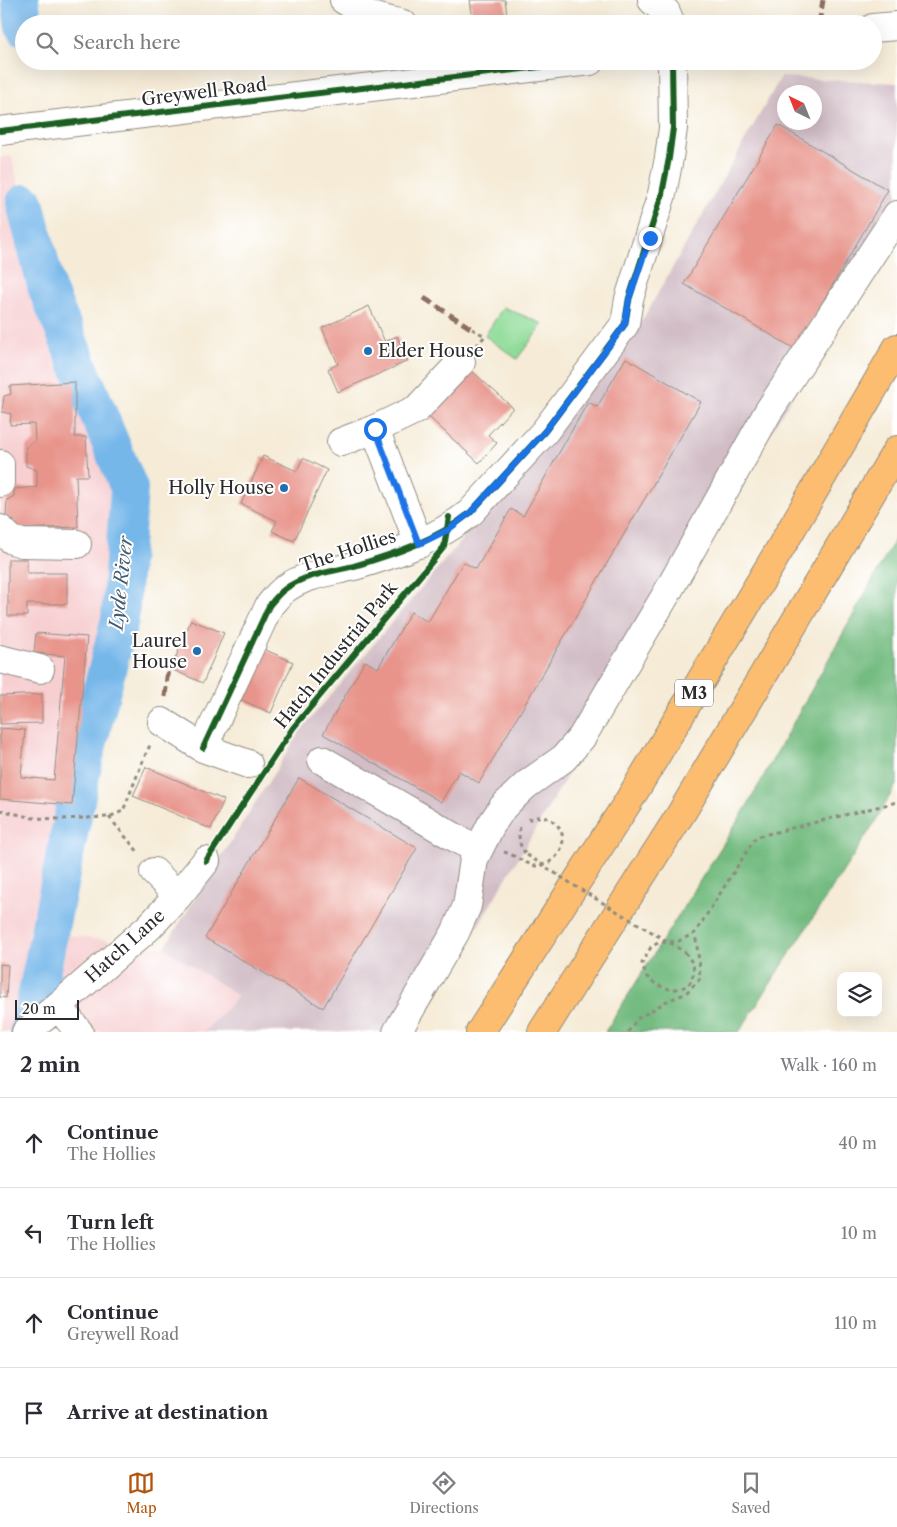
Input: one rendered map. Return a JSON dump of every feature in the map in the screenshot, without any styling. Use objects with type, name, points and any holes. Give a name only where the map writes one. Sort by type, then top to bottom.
[{"type":"highway","name":"M3","points":[[480,1032],[628,802],[777,554],[897,348]]},
{"type":"highway","points":[[542,1032],[682,812],[897,450]]},
{"type":"street","points":[[344,0],[369,15]]},
{"type":"street","points":[[652,0],[667,15]]},
{"type":"street","points":[[882,27],[897,26]]},
{"type":"street","name":"Greywell Road","points":[[0,131],[442,70]]},
{"type":"street","name":"The Hollies","points":[[203,748],[269,606],[285,589],[310,576],[355,565],[419,544],[448,530],[470,513],[545,431],[625,324],[629,299],[662,194],[669,158],[673,128],[672,70]]},
{"type":"street","points":[[492,851],[491,824],[503,807],[526,785],[564,758],[582,737],[667,593],[768,412],[897,215]]},
{"type":"street","points":[[341,442],[375,429],[417,409],[461,362]]},
{"type":"street","name":"The Hollies","points":[[375,429],[419,544]]},
{"type":"street","points":[[0,464],[0,483]]},
{"type":"street","points":[[0,529],[12,540],[22,543],[77,544]]},
{"type":"street","points":[[0,659],[40,669]]},
{"type":"street","points":[[162,722],[203,748],[248,764]]},
{"type":"street","points":[[322,760],[461,841],[492,851]]},
{"type":"street","points":[[397,1032],[455,933],[467,906],[474,859],[492,851]]},
{"type":"street","name":"Hatch Lane","points":[[26,1032],[149,927],[178,896],[206,861]]},
{"type":"street","name":"Hatch Lane","points":[[154,872],[178,896]]},
{"type":"street","points":[[58,1006],[79,1032]]},
{"type":"path","points":[[0,810],[33,818],[60,819],[109,817],[123,811],[144,758],[162,722]]},
{"type":"path","points":[[492,851],[537,866],[548,864],[558,857],[564,846],[562,834],[556,822],[544,816],[527,820],[520,826],[518,836],[522,850],[527,855],[578,888],[685,952],[693,963],[694,975],[688,986],[672,990],[657,984],[646,976],[642,963],[651,947],[658,943],[679,941],[695,933],[756,836],[897,802]]},
{"type":"path","points":[[109,817],[154,872]]},
{"type":"path","points":[[628,1032],[637,1019],[669,1000],[685,994],[700,980],[695,933]]},
{"type":"shaded area","points":[[781,77],[897,83],[897,220],[415,1032],[204,1032],[238,996],[164,948],[301,730],[624,348],[646,314]]},
{"type":"shaded area","points":[[12,156],[44,304],[109,485],[110,609],[44,932],[164,948],[238,996],[204,1032],[0,1032],[0,158]]},
{"type":"green space","points":[[503,307],[543,324],[517,359],[485,336]]},
{"type":"green space","points":[[897,536],[897,783],[875,822],[739,1032],[605,1032],[747,806]]},
{"type":"building","points":[[470,0],[505,0],[507,15],[472,15]]},
{"type":"building","points":[[777,127],[777,130],[786,130],[888,190],[795,349],[684,284]]},
{"type":"building","name":"Elder House","points":[[369,306],[385,342],[397,336],[408,361],[338,392],[328,369],[338,364],[322,328]]},
{"type":"building","points":[[626,358],[701,402],[479,783],[459,771],[441,802],[323,734],[365,661],[378,668],[411,612],[428,622],[463,562],[476,569],[511,509],[523,516],[588,402],[597,407]]},
{"type":"building","points":[[472,371],[513,408],[488,435],[497,443],[479,463],[420,409],[438,389],[447,398]]},
{"type":"building","points":[[75,382],[75,437],[86,437],[88,476],[76,476],[78,527],[14,529],[14,520],[6,516],[7,500],[14,496],[14,489],[37,487],[37,470],[26,466],[26,447],[35,441],[34,424],[10,425],[11,414],[2,412],[4,396],[11,394],[10,386]]},
{"type":"building","name":"Holly House","points":[[263,456],[297,471],[303,458],[327,470],[294,541],[272,531],[277,521],[241,504]]},
{"type":"building","points":[[8,559],[27,559],[27,573],[67,573],[67,604],[27,604],[27,616],[8,616]]},
{"type":"building","name":"Laurel House","points":[[191,620],[224,633],[203,683],[171,669]]},
{"type":"building","points":[[36,633],[87,637],[72,805],[0,799],[0,728],[25,730],[21,777],[54,780],[65,656],[34,653]]},
{"type":"building","points":[[259,647],[293,662],[271,713],[237,698]]},
{"type":"building","points":[[42,694],[42,723],[0,724],[0,696]]},
{"type":"building","points":[[146,767],[224,800],[211,829],[133,796]]},
{"type":"building","points":[[299,778],[417,848],[323,1008],[205,938]]},
{"type":"building","points":[[0,964],[8,965],[6,998],[0,997]]},
{"type":"waterway","name":"Lyde River","points":[[20,0],[22,15]]},
{"type":"waterway","name":"Lyde River","points":[[25,203],[47,289],[129,488],[120,619],[85,756],[29,1032]]},
{"type":"marked path","points":[[820,15],[823,0]]},
{"type":"marked path","points":[[424,298],[472,329]]},
{"type":"marked path","points":[[165,697],[168,667]]},
{"type":"cycle path","points":[[0,131],[514,70]]},
{"type":"cycle path","points":[[203,748],[269,606],[279,595],[301,580],[354,566],[415,545],[457,523],[470,513],[545,431],[625,324],[629,299],[662,194],[669,158],[673,128],[672,70]]},
{"type":"cycle path","name":"Hatch Industrial Park","points":[[206,861],[293,728],[444,547],[449,517]]},
{"type":"place","name":"Elder House","points":[[368,351]]},
{"type":"place","name":"Holly House","points":[[284,488]]},
{"type":"place","name":"Laurel House","points":[[197,651]]},
{"type":"route","points":[[375,429],[419,544],[448,530],[470,513],[545,431],[625,324],[629,299],[650,238]]}]
